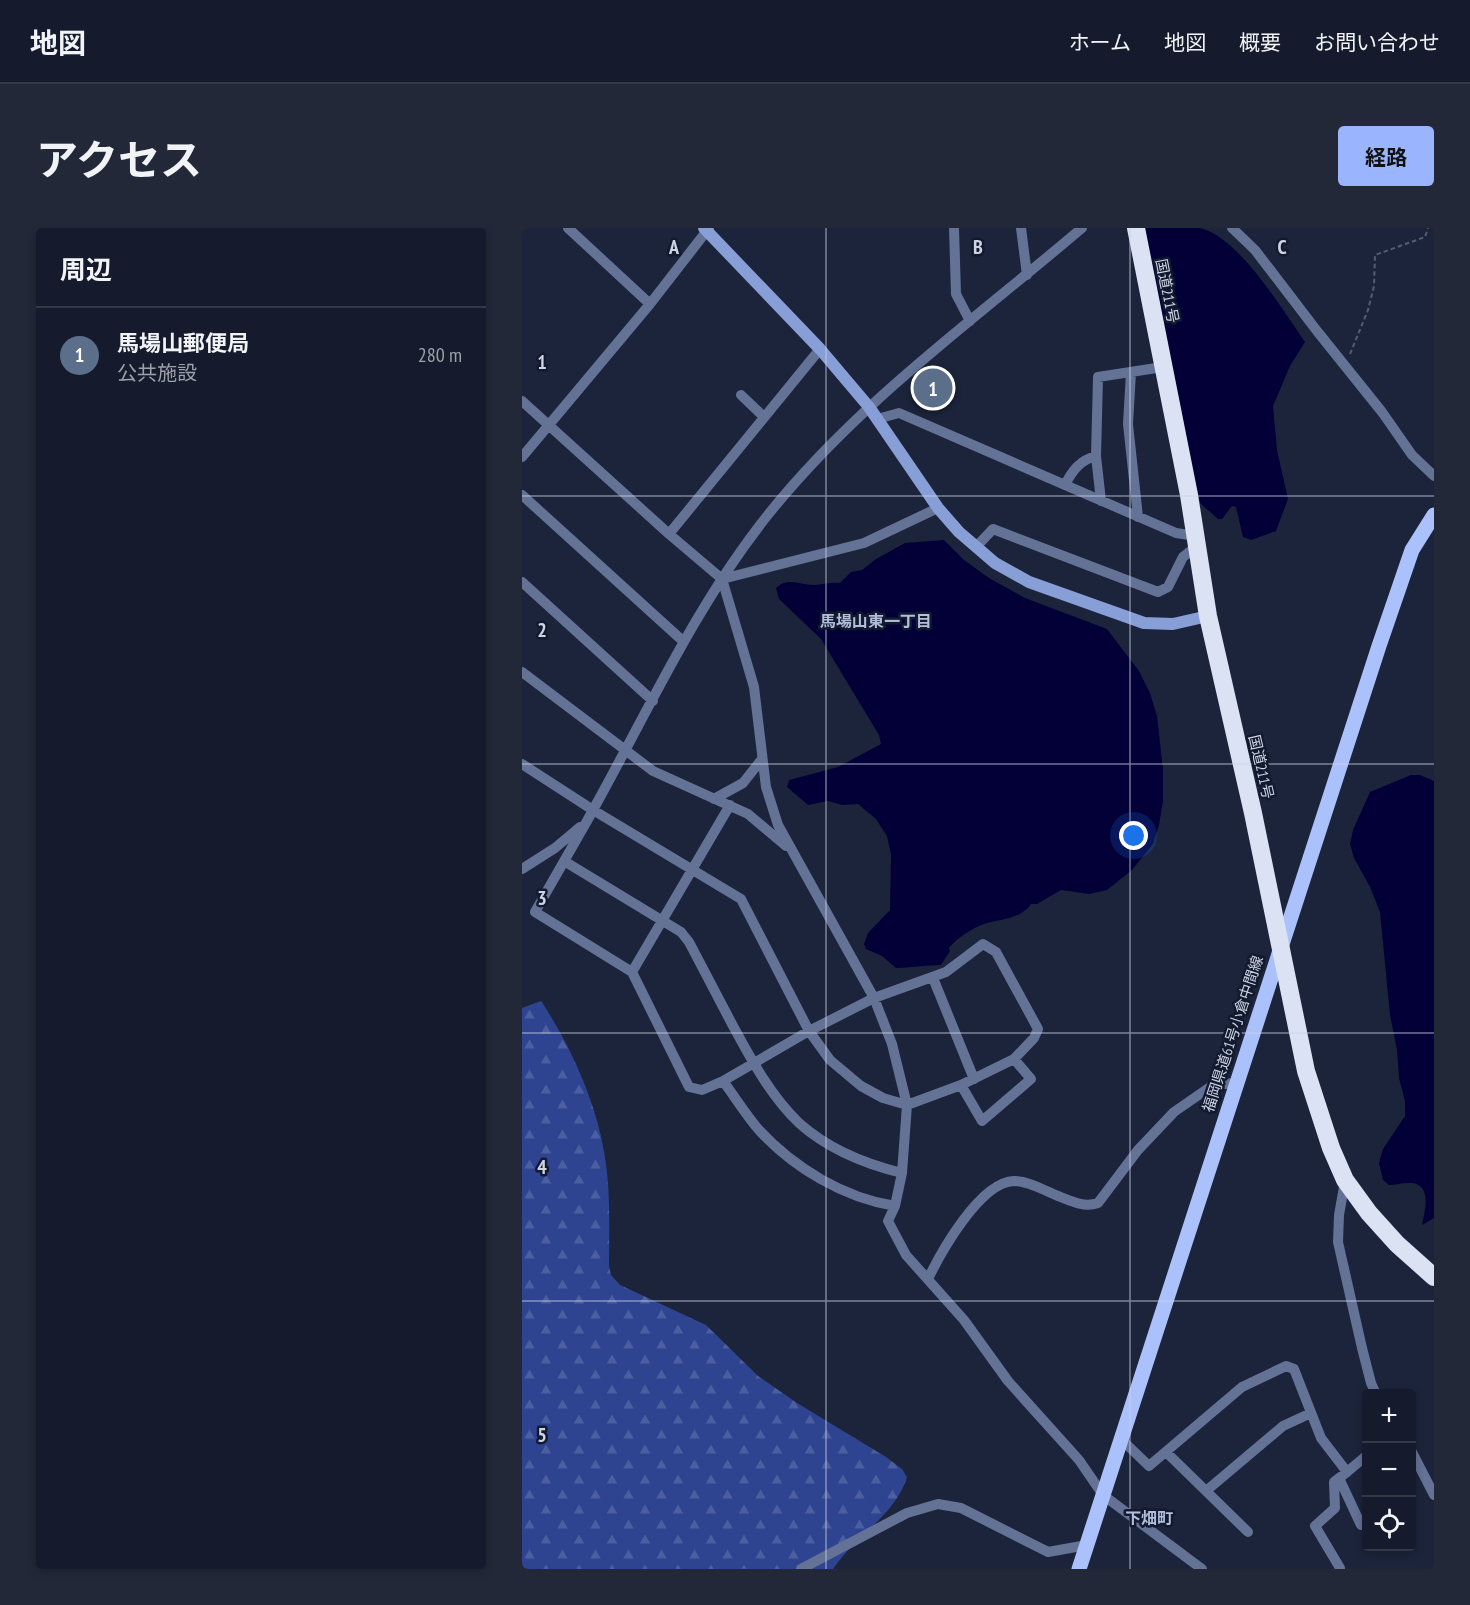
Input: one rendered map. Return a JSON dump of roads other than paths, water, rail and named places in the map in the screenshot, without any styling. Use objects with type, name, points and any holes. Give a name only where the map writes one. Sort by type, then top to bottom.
[{"type":"highway","name":"国道211号","points":[[1136,228],[1197,541],[1208,616],[1253,813],[1306,1071],[1331,1148],[1345,1180],[1397,1244],[1434,1277]]},
{"type":"main road","name":"福岡県道61号小倉中間線","points":[[1079,1569],[1235,1083],[1412,550],[1434,515]]},
{"type":"street","points":[[568,228],[650,304]]},
{"type":"street","points":[[954,228],[956,294],[970,321]]},
{"type":"street","points":[[1021,228],[1027,275]]},
{"type":"street","points":[[522,764],[593,810],[741,899],[809,1031],[830,1060],[861,1086],[883,1098],[907,1105],[961,1085],[1014,1059],[1034,1038],[1038,1029],[996,952],[983,944],[946,972],[874,998],[809,1031],[723,1081],[702,1090],[689,1087],[633,972],[535,912],[587,821],[593,810],[625,752],[684,642],[722,579],[767,516],[816,459],[869,407],[1082,228]]},
{"type":"street","points":[[1232,228],[1256,250],[1382,412],[1412,455],[1434,476]]},
{"type":"street","points":[[522,458],[650,304],[707,229],[820,349],[869,407],[938,508],[959,532],[995,563],[1029,582],[1144,623],[1173,624],[1208,616]]},
{"type":"street","points":[[669,534],[820,349]]},
{"type":"street","points":[[1101,501],[1096,456],[1098,376],[1163,367]]},
{"type":"street","points":[[1131,372],[1128,424],[1138,517]]},
{"type":"street","points":[[741,395],[764,417]]},
{"type":"street","points":[[522,401],[722,579],[754,687],[766,787],[778,825],[874,998],[892,1044],[907,1105],[902,1173],[896,1206],[888,1221],[906,1255],[964,1320],[1008,1381],[1079,1460],[1103,1494],[1202,1569]]},
{"type":"street","points":[[877,419],[899,413],[1197,541],[1182,556],[1168,587],[1158,592],[993,529],[976,547]]},
{"type":"street","points":[[1065,485],[1079,464],[1096,456]]},
{"type":"street","points":[[522,495],[684,642]]},
{"type":"street","points":[[722,579],[864,543],[938,508]]},
{"type":"street","points":[[522,582],[652,701]]},
{"type":"street","points":[[522,672],[652,771],[748,814],[790,850]]},
{"type":"street","points":[[714,799],[743,783],[762,759]]},
{"type":"street","points":[[633,972],[730,805]]},
{"type":"street","points":[[522,869],[555,848],[587,821]]},
{"type":"street","points":[[564,861],[681,932],[689,942],[753,1063],[770,1089],[800,1123],[856,1158],[902,1173]]},
{"type":"street","points":[[933,978],[974,1079]]},
{"type":"street","points":[[961,1085],[982,1121],[1031,1079],[1014,1059]]},
{"type":"street","points":[[723,1081],[759,1130],[814,1175],[871,1202],[896,1206]]},
{"type":"street","points":[[928,1279],[942,1251],[968,1213],[998,1186],[1014,1181],[1029,1184],[1076,1203],[1091,1206],[1098,1203],[1138,1150],[1174,1112],[1213,1085],[1235,1083]]},
{"type":"street","points":[[1345,1180],[1339,1215],[1338,1242],[1374,1389]]},
{"type":"street","points":[[1121,1439],[1149,1466],[1242,1387],[1286,1366],[1294,1369],[1321,1438],[1343,1475],[1362,1525]]},
{"type":"street","points":[[1206,1491],[1283,1426],[1311,1413]]},
{"type":"street","points":[[1166,1452],[1248,1532]]},
{"type":"street","points":[[1340,1568],[1315,1526],[1335,1508],[1334,1482],[1362,1459]]},
{"type":"street","points":[[1416,1460],[1434,1495]]},
{"type":"street","points":[[801,1569],[907,1513],[938,1504],[961,1508],[1048,1552],[1087,1545]]},
{"type":"place","name":"馬場山郵便局","points":[[933,388]]},
{"type":"district","name":"馬場山東一丁目","points":[[876,621]]},
{"type":"district","name":"下畑町","points":[[1149,1518]]}]
